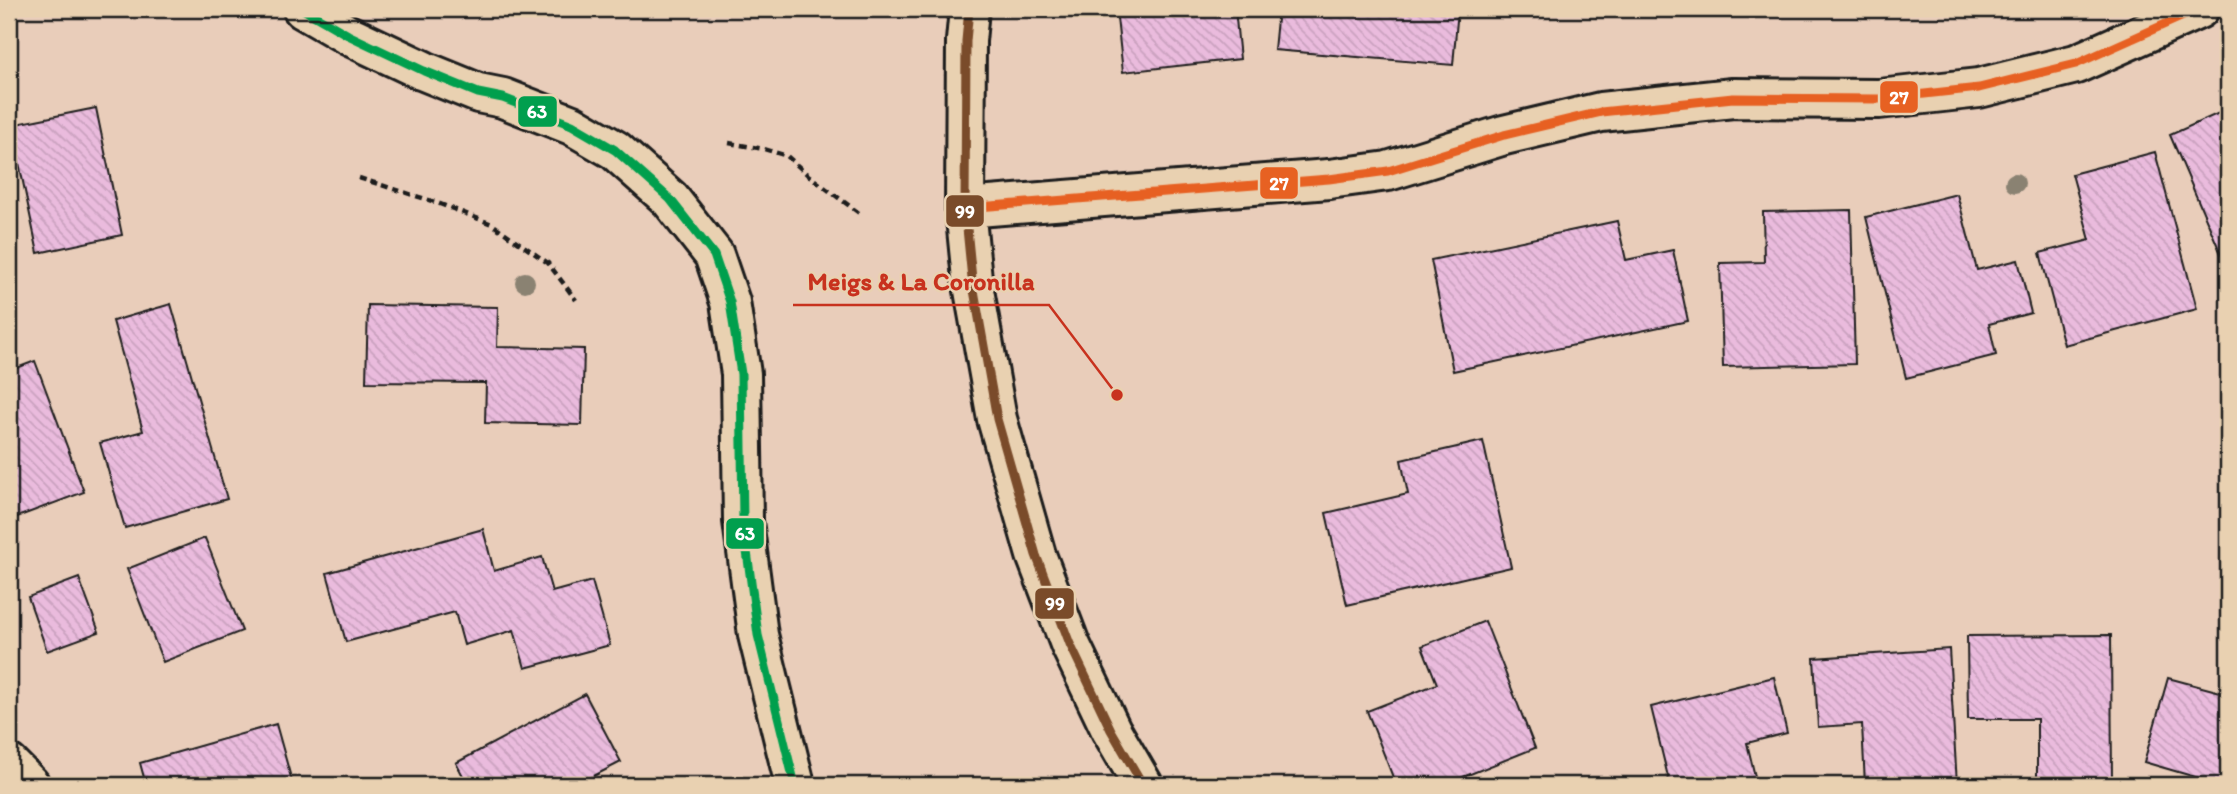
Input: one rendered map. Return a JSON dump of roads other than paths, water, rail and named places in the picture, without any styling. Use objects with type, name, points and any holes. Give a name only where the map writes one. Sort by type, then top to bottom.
[{"type":"street","points":[[303,9],[348,35],[424,71],[478,93],[503,98],[572,125],[615,150],[670,200],[714,255],[730,302],[741,374],[743,521],[756,622],[794,785]]},
{"type":"street","points":[[969,9],[966,41],[965,208],[972,279],[997,419],[1036,555],[1070,644],[1111,730],[1143,785]]},
{"type":"street","points":[[965,208],[1329,179],[1388,171],[1504,135],[1601,112],[1733,98],[1879,99],[1979,88],[2076,64],[2199,9]]},
{"type":"street","points":[[9,764],[30,785]]},
{"type":"place","name":"Meigs & La Coronilla","points":[[1117,395]]}]
